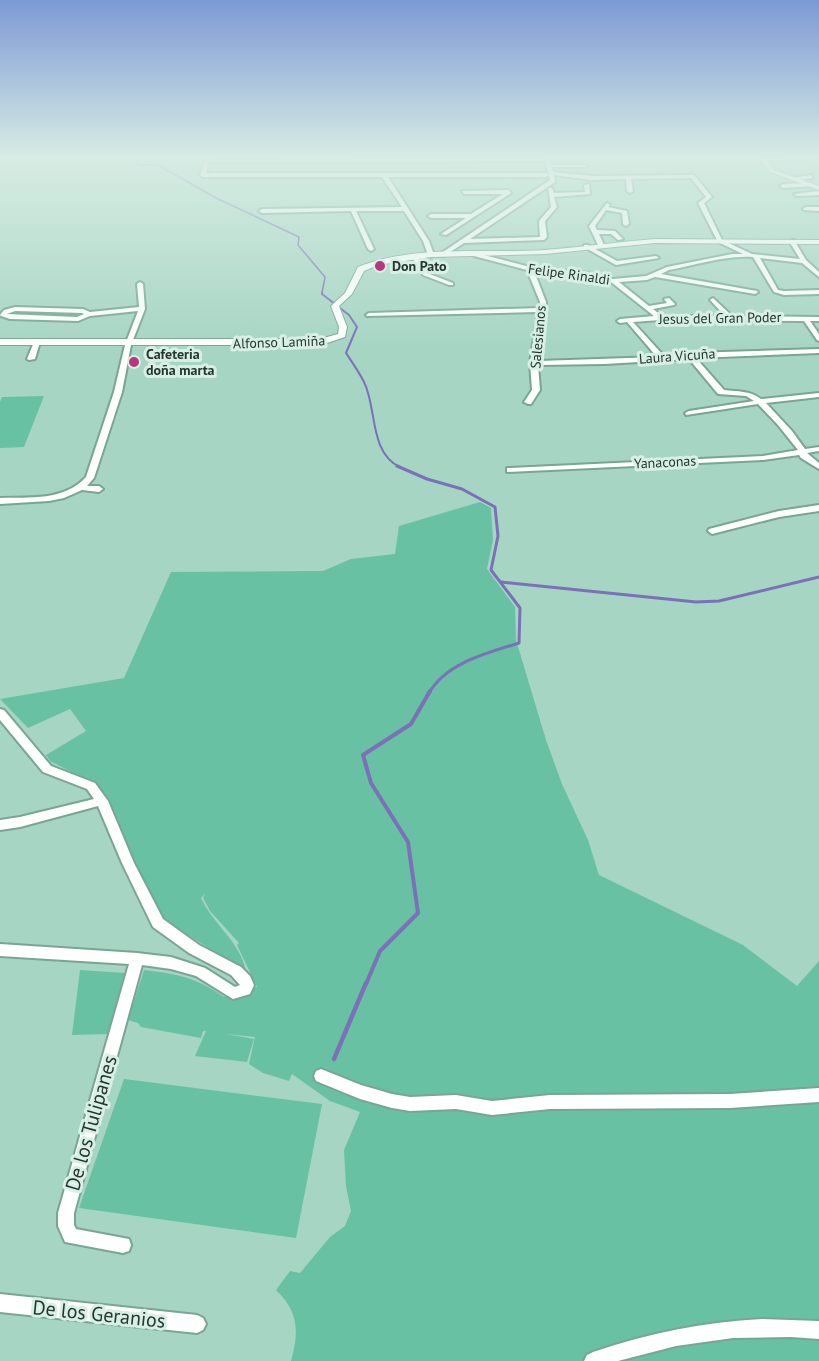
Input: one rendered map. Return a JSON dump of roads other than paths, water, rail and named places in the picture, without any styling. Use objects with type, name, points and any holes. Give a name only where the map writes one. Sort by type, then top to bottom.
[{"type":"street","points":[[358,222],[371,249]]},
{"type":"street","points":[[418,222],[435,238]]},
{"type":"street","points":[[432,222],[435,238],[432,255]]},
{"type":"street","points":[[435,238],[463,222]]},
{"type":"street","points":[[442,255],[493,222]]},
{"type":"street","points":[[462,242],[542,239],[544,237],[542,222]]},
{"type":"street","points":[[595,222],[592,226],[601,245]]},
{"type":"street","points":[[710,222],[720,241],[752,255],[776,291],[819,292]]},
{"type":"street","points":[[594,232],[613,232],[620,239]]},
{"type":"street","name":"Alfonso Lamiña","points":[[0,342],[264,344],[331,340],[344,332],[336,305],[348,294],[358,272],[365,266],[432,255],[545,252],[586,246],[681,240],[819,242]]},
{"type":"street","points":[[792,241],[804,261],[819,276]]},
{"type":"street","points":[[586,246],[615,263],[656,258]]},
{"type":"street","name":"Felipe Rinaldi","points":[[476,255],[530,270],[582,274],[613,281],[647,278],[667,269],[699,261],[752,255],[804,261]]},
{"type":"street","points":[[415,257],[425,274],[451,284]]},
{"type":"street","name":"Salesianos","points":[[528,402],[536,390],[534,363],[543,302],[530,270]]},
{"type":"street","points":[[656,275],[755,292]]},
{"type":"street","points":[[613,281],[660,318]]},
{"type":"street","points":[[83,488],[90,478],[142,309],[140,284]]},
{"type":"street","points":[[646,308],[672,304],[667,299]]},
{"type":"street","points":[[713,300],[730,318]]},
{"type":"street","points":[[2,313],[15,309],[83,310],[89,314],[142,309]]},
{"type":"street","points":[[369,315],[541,310]]},
{"type":"street","name":"Jesus del Gran Poder","points":[[661,357],[624,321],[660,318],[819,319]]},
{"type":"street","points":[[805,318],[819,339]]},
{"type":"street","points":[[31,359],[37,342]]},
{"type":"street","name":"Laura Vicuña","points":[[534,363],[598,363],[690,355],[819,351]]},
{"type":"street","points":[[690,355],[721,392],[749,395],[762,403],[803,451],[807,460],[819,467]]},
{"type":"street","points":[[689,413],[819,395]]},
{"type":"street","points":[[724,409],[730,419]]},
{"type":"street","name":"Yanaconas","points":[[510,470],[762,458],[819,449]]},
{"type":"street","points":[[0,501],[40,498],[83,488],[99,489]]},
{"type":"street","points":[[712,531],[779,514],[819,508]]},
{"type":"street","points":[[0,713],[47,769],[91,786],[102,801],[128,863],[158,922],[194,949],[236,970],[247,985],[244,990],[233,993],[200,972],[171,963],[0,950]]},
{"type":"street","points":[[0,825],[102,801]]},
{"type":"street","name":"De los Tulipanes","points":[[123,1245],[71,1236],[66,1226],[66,1213],[137,959]]},
{"type":"street","points":[[321,1076],[360,1092],[392,1101],[423,1104],[456,1102],[492,1108],[550,1102],[730,1101],[819,1095]]},
{"type":"street","name":"De los Geranios","points":[[0,1303],[197,1324]]},
{"type":"street","points":[[593,1361],[617,1352],[678,1337],[735,1330],[798,1328],[819,1330]]},
{"type":"waterway","points":[[266,222],[299,237],[298,245],[325,277],[322,293]]},
{"type":"waterway","points":[[322,293],[349,315],[357,327],[346,353],[368,392],[378,441],[390,460],[400,467]]},
{"type":"waterway","points":[[397,466],[427,479],[462,489],[495,507],[498,536],[491,570],[520,608],[519,643],[468,660],[446,674],[429,693]]},
{"type":"waterway","points":[[501,582],[696,602],[719,601],[819,577]]},
{"type":"waterway","points":[[366,984],[380,951],[418,913],[408,842],[371,783],[363,755],[411,724],[430,691]]},
{"type":"waterway","points":[[334,1059],[366,983]]},
{"type":"place","name":"Don Pato","points":[[380,266]]},
{"type":"place","name":"Cafeteria doña marta","points":[[134,362]]}]
